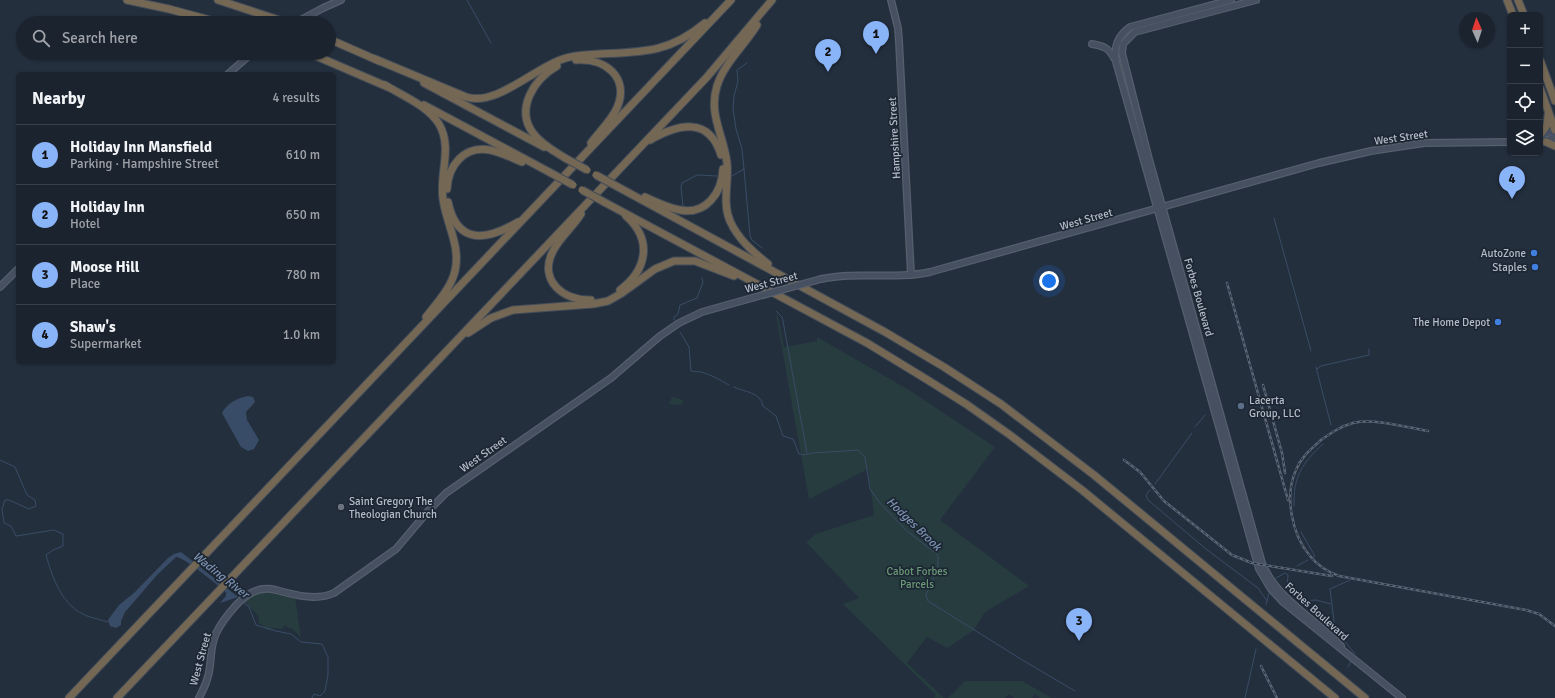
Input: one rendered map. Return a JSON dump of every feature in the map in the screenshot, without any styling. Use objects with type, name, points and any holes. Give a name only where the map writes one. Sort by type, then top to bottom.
[{"type":"highway","points":[[127,0],[195,16]]},
{"type":"highway","points":[[218,0],[267,16]]},
{"type":"highway","points":[[336,42],[468,98],[484,99],[566,57],[645,52],[668,46],[696,30],[730,0]]},
{"type":"highway","points":[[69,698],[730,0]]},
{"type":"highway","points":[[117,698],[726,56],[772,0]]},
{"type":"highway","points":[[772,0],[755,30],[721,75],[715,90],[714,106],[715,119],[726,162],[726,202],[729,219],[737,233],[748,246],[781,275]]},
{"type":"highway","points":[[1507,0],[1512,12]]},
{"type":"highway","points":[[1518,0],[1523,12]]},
{"type":"highway","points":[[375,58],[565,158],[905,343],[1000,404],[1094,475],[1365,698]]},
{"type":"highway","points":[[326,60],[385,85],[551,173],[907,367],[966,404],[1010,435],[1082,490],[1335,698]]},
{"type":"highway","points":[[565,158],[541,141],[532,131],[526,116],[528,98],[540,78],[557,66],[575,60],[599,62],[610,69],[616,78],[620,90],[619,101],[614,114],[588,146],[577,163]]},
{"type":"highway","points":[[1543,68],[1555,101]]},
{"type":"highway","points":[[385,85],[427,111],[434,118],[442,130],[446,150],[442,197],[456,254],[455,271],[450,285],[410,339]]},
{"type":"highway","points":[[1543,96],[1555,130]]},
{"type":"highway","points":[[1543,131],[1547,125],[1548,109]]},
{"type":"highway","points":[[618,187],[677,210],[684,211],[702,207],[712,200],[717,193],[722,176],[722,161],[717,145],[706,133],[693,127],[681,126],[666,131],[643,144]]},
{"type":"highway","points":[[1543,142],[1555,146]]},
{"type":"highway","points":[[525,218],[490,236],[475,235],[464,231],[454,219],[448,203],[447,184],[453,167],[462,156],[469,152],[487,150],[551,173]]},
{"type":"highway","points":[[588,201],[578,220],[556,246],[552,254],[550,264],[552,280],[560,291],[570,297],[585,300],[606,297],[620,290],[635,275],[643,257],[643,241],[636,227],[623,214],[604,202]]},
{"type":"highway","points":[[455,342],[488,319],[507,312],[525,308],[596,304],[610,300],[624,292],[655,269],[674,261],[687,260],[700,263],[770,291]]},
{"type":"street","points":[[306,16],[341,0]]},
{"type":"street","name":"Hampshire Street","points":[[891,0],[898,28],[899,41],[911,275]]},
{"type":"street","name":"Forbes Boulevard","points":[[1231,0],[1130,27],[1120,36],[1116,43],[1116,62],[1161,208],[1265,570],[1279,591],[1331,635],[1354,659],[1402,698]]},
{"type":"street","name":"Forbes Boulevard","points":[[1161,208],[1122,57],[1121,52],[1123,44],[1135,32],[1256,0]]},
{"type":"street","points":[[1092,44],[1108,49],[1116,62]]},
{"type":"street","points":[[230,72],[244,60]]},
{"type":"street","points":[[1543,134],[1555,130]]},
{"type":"street","points":[[1543,142],[1555,136]]},
{"type":"street","name":"West Street","points":[[199,698],[208,678],[214,637],[219,627],[238,604],[245,598],[253,592],[263,589],[315,596],[326,596],[334,593],[396,548],[446,493],[611,378],[669,329],[695,314],[821,279],[843,276],[911,275],[930,272],[1319,163],[1371,151],[1430,142],[1507,141]]},
{"type":"street","points":[[0,287],[16,272]]},
{"type":"green space","name":"Cabot Forbes Parcels","points":[[776,315],[778,316],[784,347],[817,341],[817,337],[909,390],[995,447],[940,520],[1029,586],[985,612],[974,630],[947,648],[927,637],[907,663],[944,698],[934,698],[936,695],[843,604],[859,598],[806,542],[816,534],[874,515],[868,469],[809,499]]},
{"type":"green space","points":[[672,397],[683,400],[682,405],[669,404]]},
{"type":"green space","points":[[263,592],[295,597],[301,638],[293,629],[287,627],[286,625],[281,629],[275,628],[266,630],[264,626],[259,623],[258,615],[245,602],[252,596]]},
{"type":"green space","points":[[965,681],[1022,681],[1052,698],[1040,698],[1035,694],[1032,698],[1014,698],[1009,694],[1005,698],[948,698]]},
{"type":"water","points":[[248,396],[253,397],[255,402],[246,412],[247,420],[259,440],[254,449],[248,451],[241,447],[222,413],[227,406],[233,402]]},
{"type":"water","points":[[181,552],[238,597],[220,603],[226,596],[225,591],[186,561],[176,557],[157,575],[125,612],[121,625],[116,628],[110,626],[108,620],[119,605],[134,593],[168,558]]},
{"type":"waterway","points":[[467,0],[491,43]]},
{"type":"waterway","name":"Hodges Brook","points":[[732,176],[744,169],[742,149],[736,129],[733,108],[734,96],[738,81],[737,70],[747,63]]},
{"type":"waterway","points":[[744,169],[750,236],[752,240],[762,248]]},
{"type":"waterway","name":"Hodges Brook","points":[[683,206],[681,188],[682,183],[697,175],[717,176]]},
{"type":"waterway","points":[[1274,218],[1311,351]]},
{"type":"waterway","name":"Hodges Brook","points":[[674,320],[674,317],[678,314],[680,305],[697,298],[703,282],[702,278]]},
{"type":"waterway","points":[[776,311],[782,317],[783,321],[807,453]]},
{"type":"waterway","name":"Hodges Brook","points":[[680,332],[689,347],[691,371],[709,375],[729,385]]},
{"type":"waterway","points":[[1317,369],[1321,366],[1369,355],[1369,349]]},
{"type":"waterway","points":[[1316,367],[1331,425]]},
{"type":"waterway","name":"Hodges Brook","points":[[734,387],[752,393],[762,401],[763,406],[776,416],[783,436],[793,439],[799,454],[804,455],[858,450],[865,457],[870,489],[880,503],[907,531],[938,555],[938,568],[926,595],[928,601],[1075,691]]},
{"type":"waterway","points":[[1195,427],[1205,415]]},
{"type":"waterway","points":[[1155,484],[1192,433]]},
{"type":"waterway","points":[[1294,506],[1295,487],[1300,471],[1309,458],[1323,444]]},
{"type":"waterway","name":"Wading River","points":[[0,460],[15,467],[27,495],[35,500],[36,506],[29,509],[9,500],[5,500],[2,509],[4,523],[11,526],[16,536],[54,530],[63,534],[63,546],[46,555],[55,582],[71,606],[87,616],[108,622]]},
{"type":"waterway","points":[[1150,490],[1146,495],[1148,500],[1206,549],[1258,588],[1267,601]]},
{"type":"waterway","points":[[1301,532],[1315,556],[1313,557]]},
{"type":"waterway","points":[[1297,566],[1308,560]]},
{"type":"waterway","points":[[1276,578],[1285,573],[1288,575],[1287,588],[1303,601],[1316,600],[1331,604]]},
{"type":"waterway","points":[[1350,580],[1330,589],[1335,629],[1355,654]]},
{"type":"waterway","points":[[1266,605],[1269,593]]},
{"type":"waterway","name":"Wading River","points":[[243,602],[249,607],[256,625],[291,634],[301,642],[322,644],[328,657],[328,674],[325,691],[320,696],[314,694],[312,698]]},
{"type":"waterway","points":[[1245,698],[1256,649]]},
{"type":"waterway","points":[[1348,667],[1351,661]]},
{"type":"railway","points":[[1227,283],[1288,500]]},
{"type":"railway","points":[[1263,385],[1282,453],[1285,473]]},
{"type":"railway","points":[[1428,431],[1380,422],[1362,422],[1349,424],[1332,432],[1321,440],[1303,457],[1292,480],[1290,503],[1292,515],[1294,526],[1304,547],[1313,560],[1320,566],[1339,576],[1526,610],[1539,614],[1555,626]]},
{"type":"railway","points":[[1124,460],[1140,472],[1164,501],[1232,555],[1252,563],[1332,576]]},
{"type":"railway","points":[[1261,666],[1277,698]]},
{"type":"place","name":"Holiday Inn Mansfield","points":[[876,54]]},
{"type":"place","name":"Holiday Inn","points":[[828,72]]},
{"type":"place","name":"Shaw's","points":[[1512,199]]},
{"type":"place","name":"AutoZone","points":[[1534,253]]},
{"type":"place","name":"Staples","points":[[1535,267]]},
{"type":"place","name":"The Home Depot","points":[[1498,322]]},
{"type":"place","name":"Lacerta Group, LLC","points":[[1241,406]]},
{"type":"place","name":"Saint Gregory The Theologian Church","points":[[341,507]]},
{"type":"place","name":"Moose Hill","points":[[1079,641]]}]
